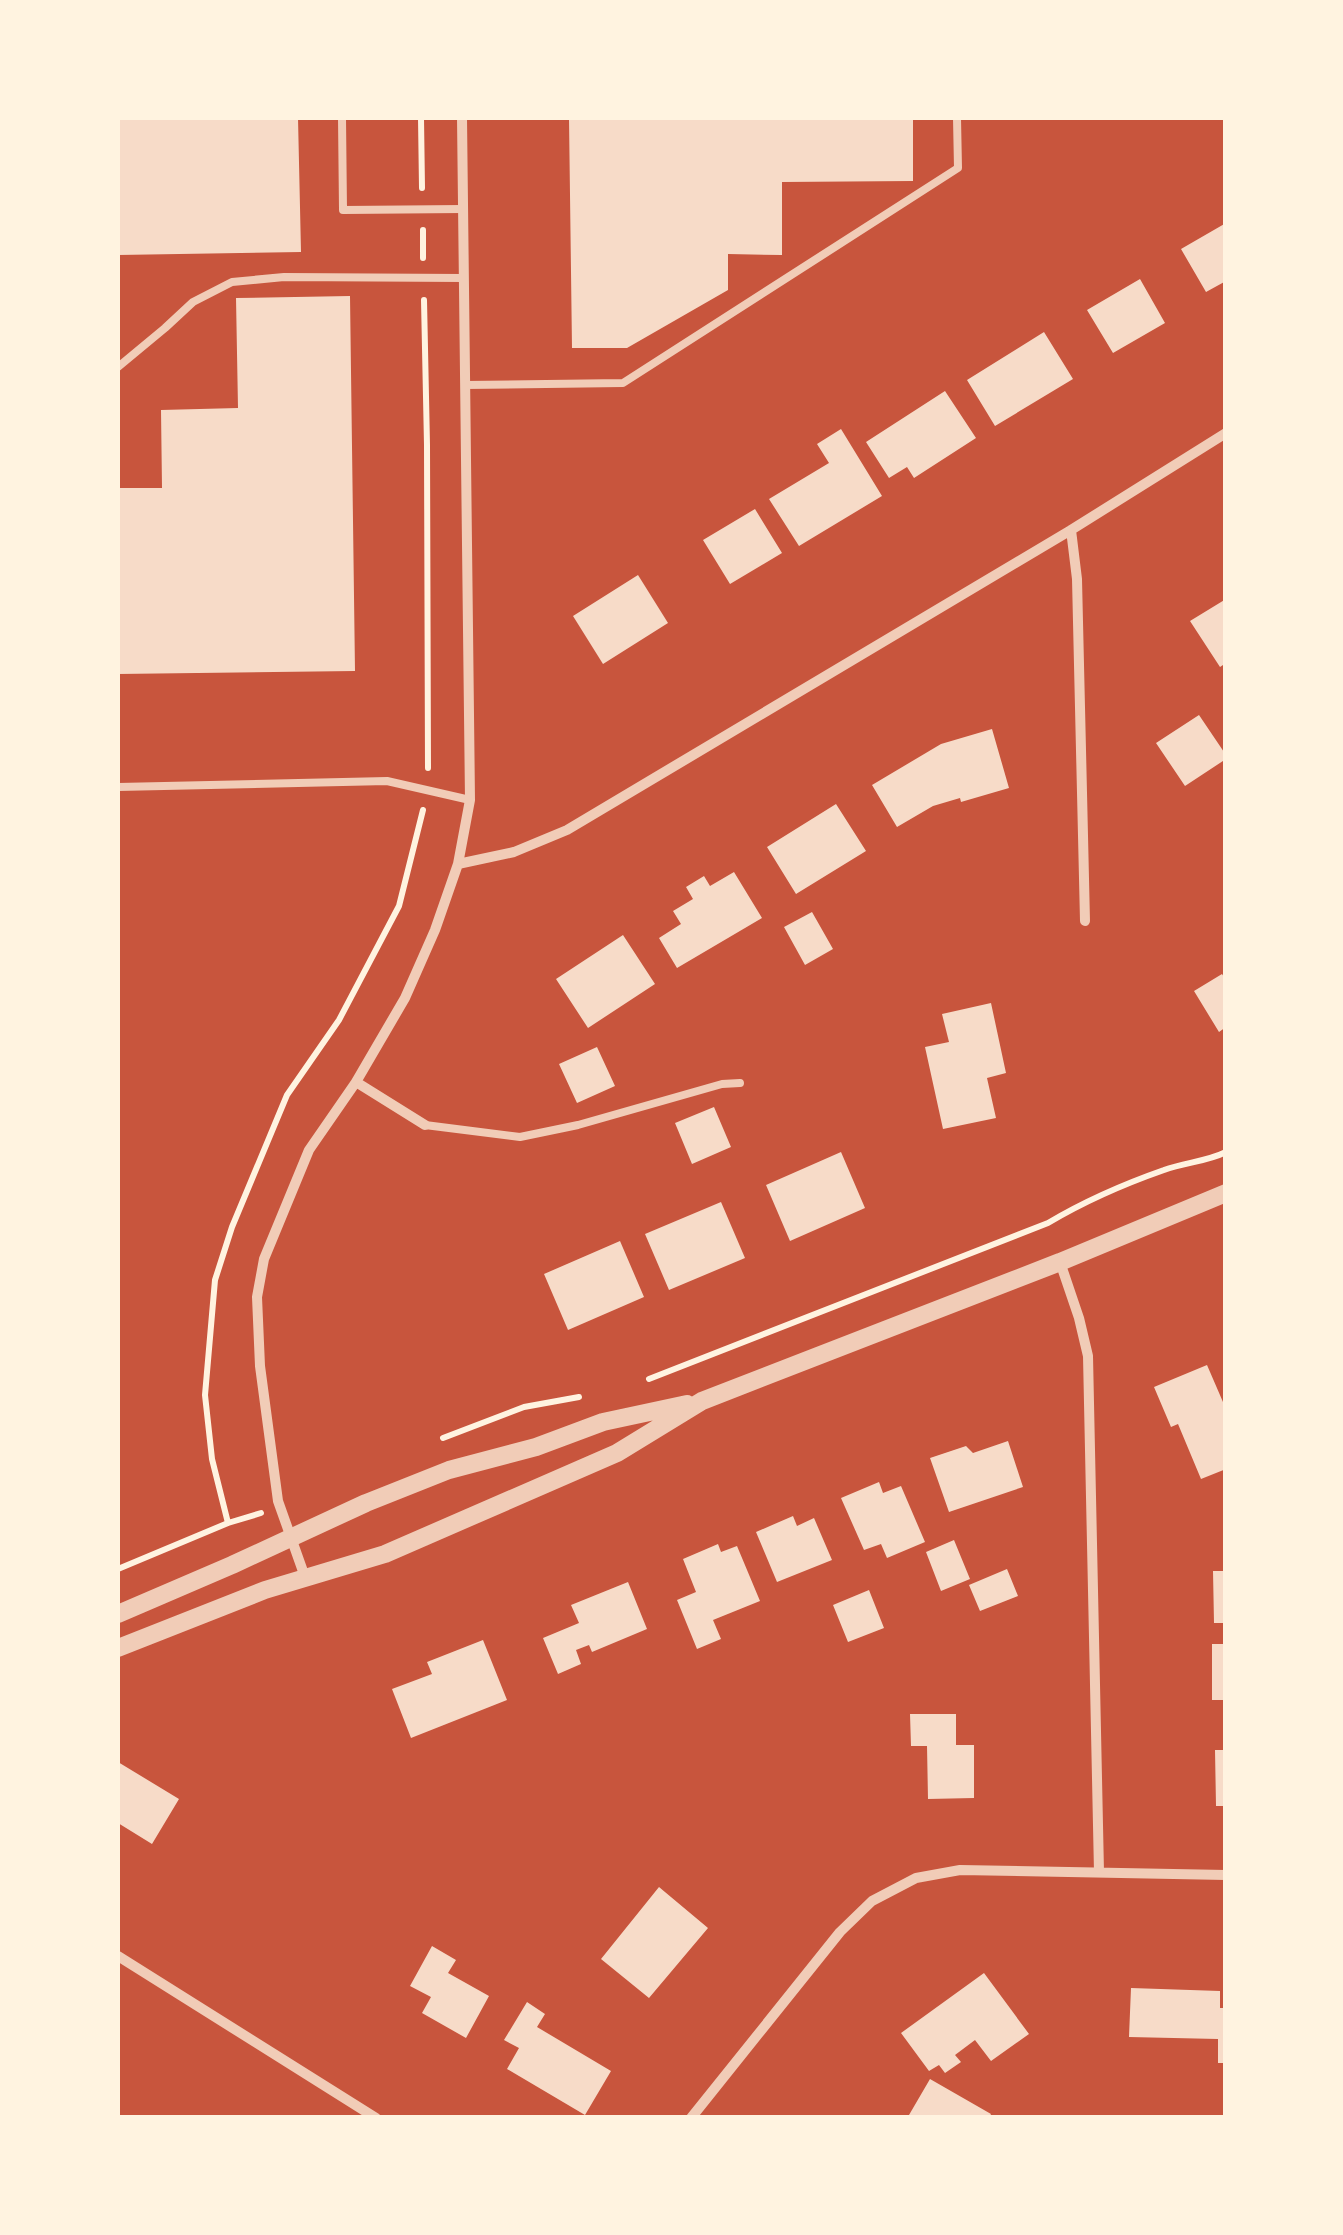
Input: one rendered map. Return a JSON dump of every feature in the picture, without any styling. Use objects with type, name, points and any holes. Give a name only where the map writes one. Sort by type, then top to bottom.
[{"type":"street","points":[[305,1578],[278,1500],[260,1366],[258,1297],[264,1259],[309,1150],[356,1082],[406,998],[458,864],[470,800],[462,118]]},
{"type":"street","points":[[458,864],[514,852],[567,830],[1071,530],[1226,433]]},
{"type":"street","points":[[1071,530],[1077,579],[1084,921]]},
{"type":"street","points":[[356,1082],[424,1126]]},
{"type":"street","points":[[118,1614],[366,1502],[450,1470],[603,1422],[702,1401],[1226,1193]]},
{"type":"street","points":[[1060,1262],[1088,1356],[1099,1872]]},
{"type":"street","points":[[118,1648],[264,1590],[385,1554],[617,1453],[702,1401]]},
{"type":"street","points":[[691,2118],[840,1932],[872,1901],[916,1878],[960,1870],[1226,1875]]},
{"type":"street","points":[[118,1956],[376,2118]]},
{"type":"lane","points":[[342,118],[343,210],[463,209]]},
{"type":"lane","points":[[465,385],[623,383],[958,168],[957,118]]},
{"type":"lane","points":[[118,367],[193,302],[232,282],[284,277],[464,278]]},
{"type":"lane","points":[[118,786],[387,781],[470,800]]},
{"type":"lane","points":[[424,1126],[520,1137],[578,1125],[722,1084],[740,1083]]},
{"type":"path","points":[[118,1569],[228,1523],[212,1460],[205,1395],[215,1280],[232,1227],[287,1095],[339,1020],[399,906],[419,830],[429,748],[422,118]]},
{"type":"path","points":[[646,1380],[1048,1223],[1088,1200],[1152,1174],[1226,1152]]},
{"type":"path","points":[[436,1440],[524,1407],[594,1394]]},
{"type":"building","points":[[118,118],[298,118],[301,252],[118,255]]},
{"type":"building","points":[[569,118],[913,118],[913,181],[782,182],[782,255],[728,254],[728,290],[627,348],[572,348]]},
{"type":"building","points":[[1226,223],[1226,281],[1206,292],[1181,249]]},
{"type":"building","points":[[1140,279],[1165,323],[1113,353],[1087,310]]},
{"type":"building","points":[[350,296],[355,671],[118,674],[118,488],[162,488],[161,410],[238,408],[236,298]]},
{"type":"building","points":[[1044,332],[1073,379],[995,426],[967,380]]},
{"type":"building","points":[[945,391],[976,438],[914,478],[907,467],[889,478],[866,442]]},
{"type":"building","points":[[841,429],[882,496],[799,546],[769,499],[829,463],[817,444]]},
{"type":"building","points":[[755,509],[782,553],[730,584],[703,540]]},
{"type":"building","points":[[638,575],[668,623],[603,664],[573,616]]},
{"type":"building","points":[[1226,599],[1226,663],[1220,667],[1190,621]]},
{"type":"building","points":[[1199,715],[1226,759],[1185,786],[1156,743]]},
{"type":"building","points":[[992,729],[1009,788],[933,806],[897,827],[872,785],[941,744]]},
{"type":"building","points":[[836,804],[866,851],[796,894],[767,847]]},
{"type":"building","points":[[734,872],[762,918],[677,968],[659,938],[681,924],[673,911],[693,899],[686,887],[704,876],[710,886]]},
{"type":"building","points":[[812,912],[833,949],[805,965],[784,927]]},
{"type":"building","points":[[623,935],[655,984],[588,1028],[556,979]]},
{"type":"building","points":[[1222,974],[1226,980],[1226,1027],[1219,1032],[1194,991]]},
{"type":"building","points":[[991,1003],[1006,1073],[987,1078],[996,1118],[943,1129],[925,1047],[949,1042],[942,1014]]},
{"type":"building","points":[[597,1047],[615,1086],[577,1103],[559,1064]]},
{"type":"building","points":[[714,1107],[731,1147],[692,1164],[675,1123]]},
{"type":"building","points":[[841,1152],[865,1208],[790,1241],[766,1185]]},
{"type":"building","points":[[721,1202],[745,1258],[669,1290],[645,1234]]},
{"type":"building","points":[[620,1241],[644,1297],[568,1330],[544,1274]]},
{"type":"building","points":[[1207,1365],[1226,1409],[1226,1469],[1201,1479],[1178,1424],[1171,1427],[1154,1387]]},
{"type":"building","points":[[1008,1441],[1023,1487],[949,1512],[930,1458],[966,1446],[973,1453]]},
{"type":"building","points":[[879,1482],[883,1493],[901,1486],[925,1542],[887,1558],[881,1544],[864,1550],[841,1498]]},
{"type":"building","points":[[793,1516],[797,1526],[814,1518],[832,1560],[777,1582],[756,1532]]},
{"type":"building","points":[[954,1540],[970,1579],[941,1591],[926,1552]]},
{"type":"building","points":[[718,1544],[721,1552],[737,1546],[760,1601],[713,1620],[721,1639],[697,1649],[677,1600],[696,1592],[683,1559]]},
{"type":"building","points":[[1007,1569],[1018,1596],[980,1611],[969,1585]]},
{"type":"building","points":[[1213,1571],[1226,1571],[1226,1623],[1214,1623]]},
{"type":"building","points":[[628,1582],[647,1629],[592,1652],[589,1645],[576,1650],[581,1664],[558,1674],[543,1638],[579,1623],[571,1605]]},
{"type":"building","points":[[869,1590],[884,1628],[848,1642],[833,1605]]},
{"type":"building","points":[[483,1640],[507,1700],[411,1738],[392,1689],[432,1674],[427,1662]]},
{"type":"building","points":[[1212,1644],[1226,1644],[1226,1700],[1212,1700]]},
{"type":"building","points":[[910,1714],[956,1714],[956,1745],[974,1745],[974,1798],[928,1799],[927,1746],[911,1746]]},
{"type":"building","points":[[1215,1750],[1226,1750],[1226,1806],[1216,1806]]},
{"type":"building","points":[[118,1762],[179,1799],[152,1844],[118,1823]]},
{"type":"building","points":[[659,1887],[708,1928],[649,1998],[601,1959]]},
{"type":"building","points":[[432,1946],[456,1960],[448,1973],[489,1996],[466,2038],[422,2013],[431,1997],[410,1986]]},
{"type":"building","points":[[984,1973],[1029,2034],[991,2061],[975,2040],[955,2055],[961,2062],[945,2073],[939,2065],[929,2071],[901,2033]]},
{"type":"building","points":[[1131,1988],[1220,1991],[1220,2008],[1226,2008],[1226,2063],[1218,2063],[1218,2039],[1129,2037]]},
{"type":"building","points":[[527,2002],[545,2014],[537,2027],[611,2071],[585,2115],[507,2069],[519,2048],[504,2040]]},
{"type":"building","points":[[930,2079],[991,2114],[989,2118],[913,2118],[909,2115]]}]
